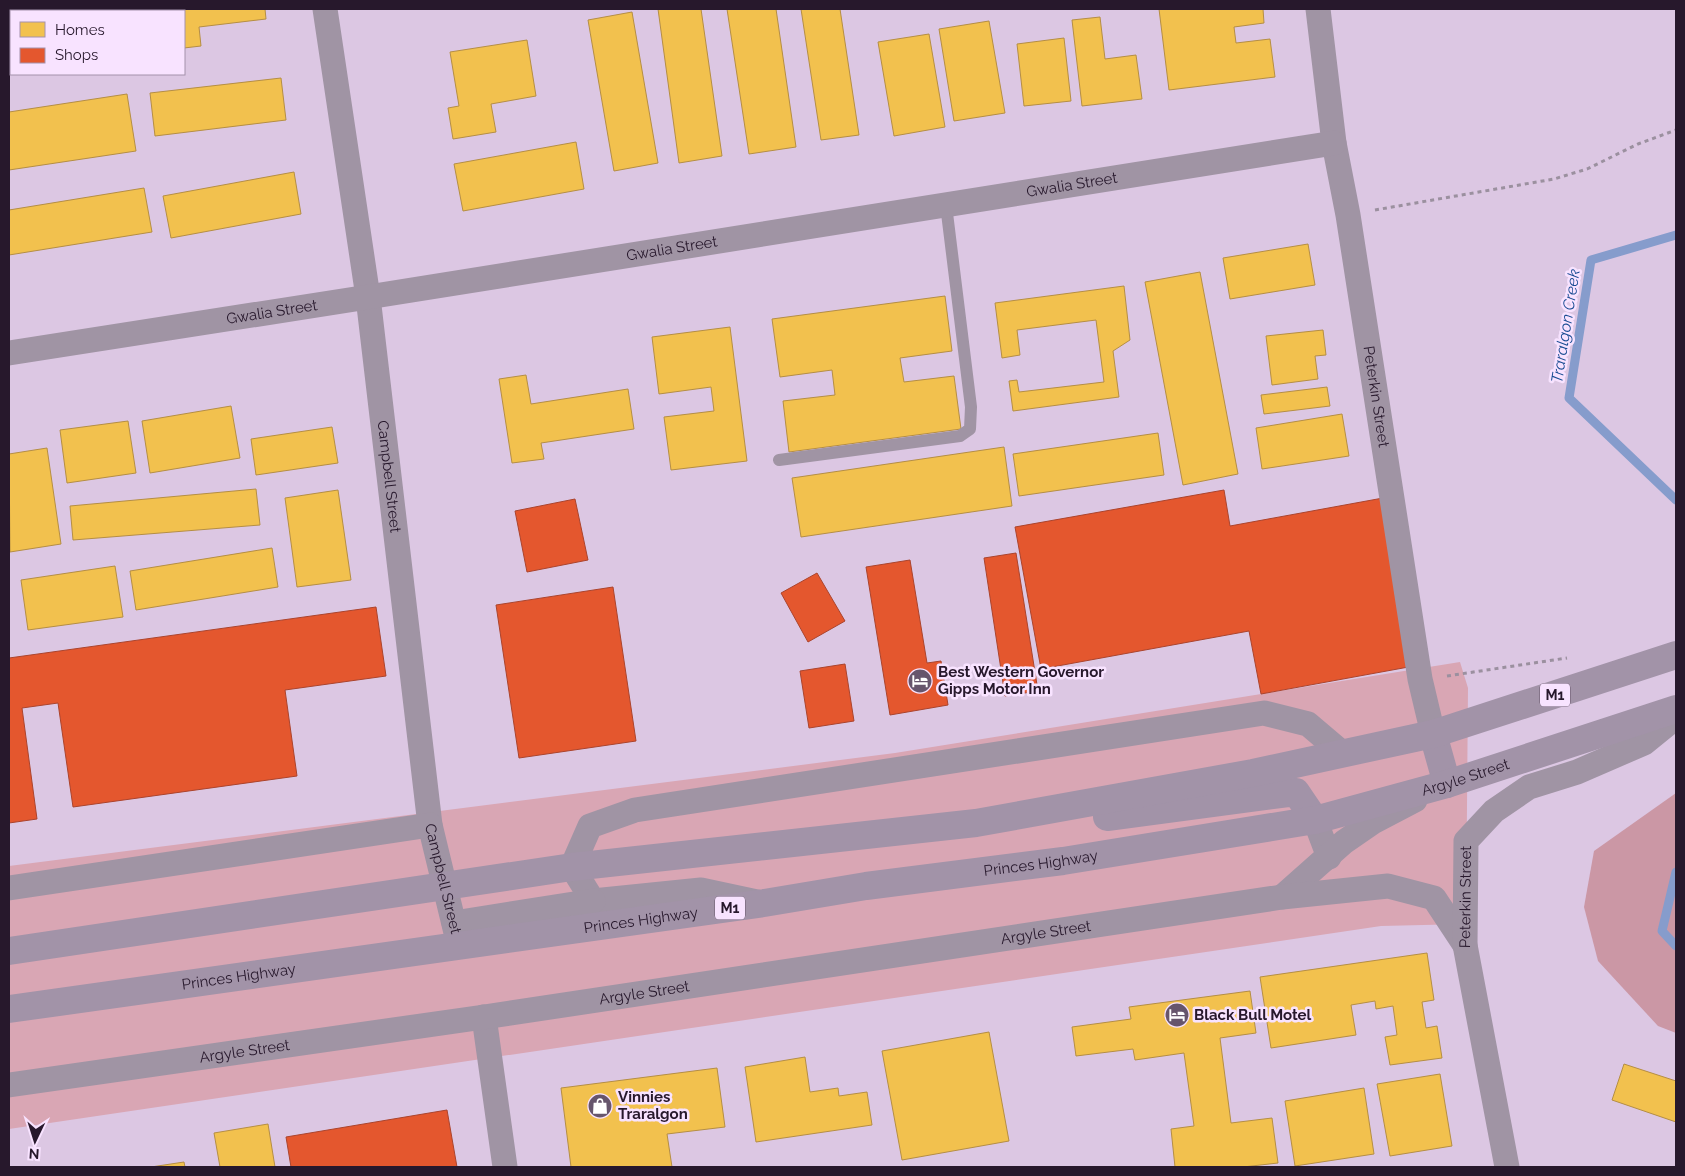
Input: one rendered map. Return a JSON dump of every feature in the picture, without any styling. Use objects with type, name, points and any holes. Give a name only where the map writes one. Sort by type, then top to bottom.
[{"type":"highway","name":"M1","points":[[9,950],[572,867],[976,823],[1253,773],[1340,752],[1433,734],[1676,655]]},
{"type":"highway","name":"Argyle Street","points":[[1446,784],[1676,709]]},
{"type":"highway","name":"Peterkin Street","points":[[1433,734],[1446,784]]},
{"type":"highway","name":"Princes Highway","points":[[9,1009],[457,934],[764,903],[866,886],[1063,861],[1315,820],[1446,784]]},
{"type":"highway","points":[[976,823],[1065,822],[1296,792],[1315,820]]},
{"type":"street","name":"Campbell Street","points":[[324,9],[368,298],[430,825],[457,934]]},
{"type":"street","name":"Peterkin Street","points":[[1318,9],[1334,142],[1348,215],[1420,679],[1433,734]]},
{"type":"street","name":"Gwalia Street","points":[[9,353],[368,298],[1334,142]]},
{"type":"street","points":[[593,901],[572,867],[590,826],[635,810],[1264,713],[1308,724],[1340,752]]},
{"type":"street","name":"Peterkin Street","points":[[1507,1167],[1464,945],[1466,841],[1494,811],[1530,787],[1577,772],[1644,743],[1676,718]]},
{"type":"street","name":"Argyle Street","points":[[1282,897],[1329,856],[1373,822],[1446,784]]},
{"type":"street","points":[[1315,820],[1329,856]]},
{"type":"street","points":[[9,888],[430,825]]},
{"type":"street","name":"Argyle Street","points":[[9,1085],[1282,897],[1388,886],[1434,898],[1464,945]]},
{"type":"street","points":[[457,934],[593,901],[701,890],[764,903]]},
{"type":"street","points":[[484,1016],[505,1167]]},
{"type":"lane","points":[[779,460],[960,436],[970,429],[971,406],[946,205]]},
{"type":"path","points":[[1348,215],[1554,179],[1586,170],[1638,144],[1676,130]]},
{"type":"path","points":[[1420,679],[1576,657]]},
{"type":"shaded area","points":[[1460,662],[1468,688],[1466,924],[1381,926],[9,1129],[9,866],[895,753]]},
{"type":"shaded area","points":[[1676,793],[1676,1033],[1658,1026],[1598,961],[1584,907],[1594,851]]},
{"type":"building: Homes","points":[[9,9],[121,9],[10,10],[9,39]]},
{"type":"building: Homes","points":[[265,9],[266,19],[199,27],[201,46],[185,48],[185,10],[135,10]]},
{"type":"building: Homes","points":[[658,9],[701,9],[722,156],[679,163]]},
{"type":"building: Homes","points":[[727,9],[776,9],[796,147],[749,154]]},
{"type":"building: Homes","points":[[801,9],[840,9],[859,135],[821,140]]},
{"type":"building: Homes","points":[[1159,9],[1263,9],[1264,23],[1234,27],[1236,43],[1270,39],[1275,77],[1169,90]]},
{"type":"building: Homes","points":[[632,12],[658,163],[614,171],[588,20]]},
{"type":"building: Homes","points":[[1100,17],[1105,59],[1136,55],[1142,99],[1082,106],[1072,20]]},
{"type":"building: Homes","points":[[989,21],[1005,113],[954,121],[939,29]]},
{"type":"building: Homes","points":[[929,34],[945,127],[894,136],[878,42]]},
{"type":"building: Homes","points":[[1064,38],[1071,101],[1024,106],[1017,44]]},
{"type":"building: Homes","points":[[527,40],[536,96],[491,104],[496,132],[453,139],[448,108],[459,106],[450,52]]},
{"type":"building: Homes","points":[[281,78],[286,120],[155,136],[150,93]]},
{"type":"building: Homes","points":[[127,94],[136,151],[9,170],[9,112]]},
{"type":"building: Homes","points":[[576,142],[584,189],[463,211],[454,164]]},
{"type":"building: Homes","points":[[294,172],[301,214],[171,238],[163,196]]},
{"type":"building: Homes","points":[[144,188],[152,232],[9,255],[9,210]]},
{"type":"building: Homes","points":[[1308,244],[1315,285],[1230,299],[1223,258]]},
{"type":"building: Homes","points":[[1200,272],[1238,474],[1183,485],[1145,282]]},
{"type":"building: Homes","points":[[1124,286],[1130,340],[1113,351],[1119,397],[1013,411],[1009,381],[1017,380],[1019,392],[1104,382],[1096,320],[1017,330],[1020,355],[1002,358],[995,303]]},
{"type":"building: Homes","points":[[945,296],[952,351],[900,358],[904,382],[954,376],[961,429],[789,452],[783,401],[835,395],[832,370],[780,377],[772,319]]},
{"type":"building: Homes","points":[[730,327],[747,461],[671,470],[664,417],[714,411],[711,387],[659,394],[652,337]]},
{"type":"building: Homes","points":[[1323,330],[1326,355],[1315,356],[1318,379],[1272,385],[1266,336]]},
{"type":"building: Homes","points":[[526,375],[531,404],[628,389],[634,429],[541,443],[544,459],[512,463],[499,379]]},
{"type":"building: Homes","points":[[1327,387],[1330,406],[1264,414],[1261,395]]},
{"type":"building: Homes","points":[[231,406],[240,458],[150,473],[142,421]]},
{"type":"building: Homes","points":[[1342,414],[1349,456],[1262,469],[1256,428]]},
{"type":"building: Homes","points":[[128,421],[136,473],[67,483],[60,430]]},
{"type":"building: Homes","points":[[332,427],[338,463],[256,475],[251,439]]},
{"type":"building: Homes","points":[[1158,433],[1164,475],[1019,496],[1013,454]]},
{"type":"building: Homes","points":[[1004,447],[1012,506],[801,537],[792,478]]},
{"type":"building: Homes","points":[[47,448],[61,544],[10,552],[9,454]]},
{"type":"building: Homes","points":[[256,489],[260,525],[73,540],[70,506]]},
{"type":"building: Homes","points":[[338,490],[351,580],[297,587],[285,498]]},
{"type":"building: Homes","points":[[272,548],[278,587],[136,610],[130,571]]},
{"type":"building: Homes","points":[[115,566],[123,617],[28,630],[21,580]]},
{"type":"building: Homes","points":[[1427,953],[1434,1000],[1422,1002],[1426,1028],[1437,1026],[1442,1058],[1390,1065],[1385,1037],[1397,1035],[1393,1006],[1376,1009],[1375,1001],[1351,1005],[1356,1035],[1271,1048],[1260,977]]},
{"type":"building: Homes","points":[[1250,991],[1256,1033],[1220,1038],[1231,1123],[1272,1118],[1278,1163],[1243,1167],[1175,1167],[1171,1129],[1194,1126],[1184,1053],[1135,1060],[1133,1049],[1076,1056],[1072,1027],[1131,1019],[1129,1007]]},
{"type":"building: Homes","points":[[989,1032],[1009,1141],[902,1160],[882,1051]]},
{"type":"building: Homes","points":[[805,1057],[810,1092],[838,1088],[839,1096],[867,1092],[872,1125],[756,1142],[745,1067]]},
{"type":"building: Homes","points":[[1624,1064],[1676,1081],[1676,1122],[1612,1100]]},
{"type":"building: Homes","points":[[717,1068],[725,1127],[667,1134],[672,1167],[571,1167],[561,1088]]},
{"type":"building: Homes","points":[[1440,1074],[1452,1146],[1390,1156],[1377,1084]]},
{"type":"building: Homes","points":[[1364,1088],[1374,1154],[1295,1166],[1285,1101]]},
{"type":"building: Homes","points":[[268,1124],[275,1167],[220,1167],[214,1133]]},
{"type":"building: Homes","points":[[184,1162],[185,1167],[151,1167]]},
{"type":"building: Shops","points":[[1224,490],[1230,526],[1383,498],[1414,666],[1261,694],[1249,631],[1041,669],[1015,527]]},
{"type":"building: Shops","points":[[575,499],[588,560],[527,572],[515,511]]},
{"type":"building: Shops","points":[[1016,553],[1038,691],[1005,696],[984,558]]},
{"type":"building: Shops","points":[[910,560],[927,663],[941,661],[948,705],[890,715],[866,567]]},
{"type":"building: Shops","points":[[817,573],[845,621],[808,642],[781,593]]},
{"type":"building: Shops","points":[[613,587],[636,741],[519,758],[496,605]]},
{"type":"building: Shops","points":[[376,607],[386,676],[285,690],[297,776],[73,807],[58,703],[22,708],[37,819],[9,823],[9,658]]},
{"type":"building: Shops","points":[[845,664],[854,721],[809,728],[800,671]]},
{"type":"building: Shops","points":[[447,1110],[457,1167],[291,1167],[286,1137]]},
{"type":"waterway","name":"Traralgon Creek","points":[[1676,235],[1591,260],[1569,398],[1676,500]]},
{"type":"waterway","name":"Traralgon Creek","points":[[1676,872],[1662,931],[1676,946]]},
{"type":"place","name":"Best Western Governor Gipps Motor Inn","points":[[920,681]]},
{"type":"place","name":"Black Bull Motel","points":[[1177,1015]]},
{"type":"place","name":"Vinnies Traralgon","points":[[600,1106]]}]
